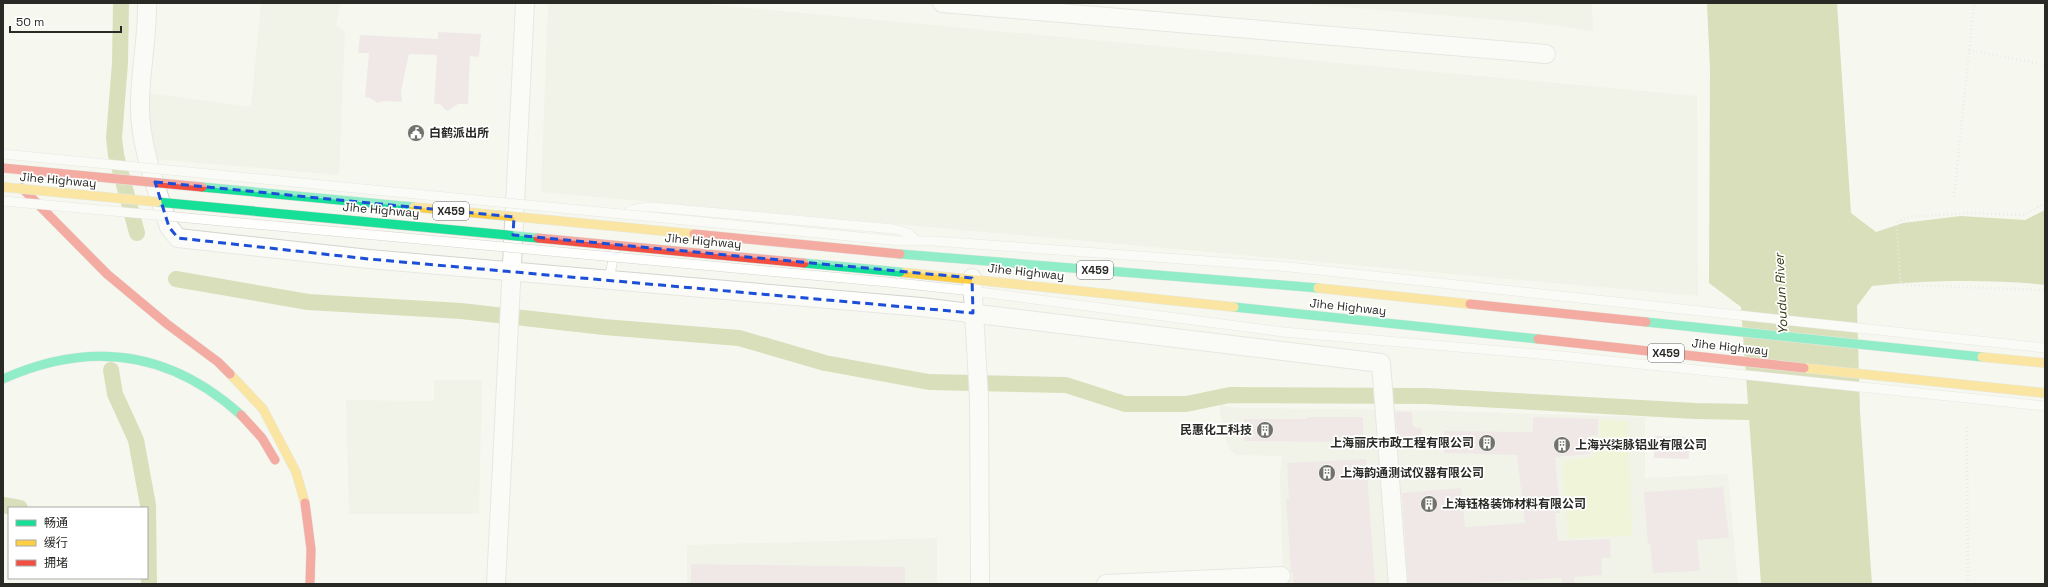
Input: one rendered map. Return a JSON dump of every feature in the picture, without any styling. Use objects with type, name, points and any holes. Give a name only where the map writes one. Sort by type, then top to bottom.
[{"type":"main road","points":[[3,154],[18,183],[81,249],[107,274],[161,319],[218,362],[263,409],[296,472],[308,510],[311,549],[310,584]]},
{"type":"main road","name":"Jihe Highway","points":[[3,168],[900,254],[1290,285],[2045,363]]},
{"type":"main road","name":"Jihe Highway","points":[[3,187],[900,272],[972,285],[1286,312],[2045,393]]},
{"type":"main road","points":[[3,379],[25,368],[64,358],[103,355],[143,361],[180,373],[214,392],[242,415],[266,442],[279,469]]},
{"type":"street","points":[[147,3],[146,45],[141,81],[140,110],[142,132],[169,227],[178,238],[369,259],[921,307],[1381,363],[1383,408],[1398,584]]},
{"type":"street","points":[[496,584],[525,3]]},
{"type":"street","points":[[942,3],[1546,54]]},
{"type":"street","points":[[972,285],[979,399],[980,584]]},
{"type":"street","points":[[1106,584],[1281,576]]},
{"type":"lane","points":[[3,154],[900,241],[934,240],[1290,267],[2045,348]]},
{"type":"lane","points":[[3,201],[898,283],[972,285],[1283,332],[1562,356],[2045,406]]},
{"type":"lane","points":[[609,279],[621,219],[627,212],[639,208],[653,207],[894,229],[908,233],[917,241]]},
{"type":"path","points":[[1954,197],[1974,3]]},
{"type":"path","points":[[1969,50],[2045,65]]},
{"type":"path","points":[[2045,203],[2024,215],[1969,213],[1906,217],[1897,222],[1900,278],[1901,283],[1905,285],[2045,290]]},
{"type":"path","points":[[1967,427],[1968,584]]},
{"type":"highlighted area","points":[[155,182],[514,217],[513,235],[972,278],[973,313],[369,259],[178,238],[169,227]]},
{"type":"shaded area","points":[[261,3],[340,3],[336,26],[345,32],[339,175],[156,159],[148,133],[148,93],[251,107]]},
{"type":"shaded area","points":[[548,3],[694,3],[1697,96],[1698,296],[541,192]]},
{"type":"shaded area","points":[[1295,3],[1592,3],[1593,31],[1536,23]]},
{"type":"shaded area","points":[[434,380],[482,380],[479,514],[349,514],[346,400],[434,401]]},
{"type":"shaded area","points":[[1220,405],[1240,408],[1411,410],[1645,417],[1645,478],[1728,474],[1738,584],[1283,584],[1280,475],[1282,456],[1236,455],[1229,449],[1220,414]]},
{"type":"shaded area","points":[[1600,420],[1628,421],[1632,536],[1568,538],[1562,461],[1593,457],[1593,440],[1601,439]]},
{"type":"shaded area","points":[[937,538],[937,584],[687,584],[687,545]]},
{"type":"water","name":"Youdun River","points":[[1707,3],[1837,3],[1851,213],[1876,232],[1903,223],[1961,216],[2025,220],[2045,210],[2045,285],[1958,281],[1914,282],[1872,286],[1857,306],[1860,412],[1872,584],[1761,584],[1741,307],[1709,283],[1710,69]]},
{"type":"building","points":[[438,32],[481,34],[479,57],[470,56],[468,104],[458,104],[448,111],[445,110],[440,104],[434,104],[437,55],[409,54],[401,91],[402,102],[384,101],[377,103],[370,98],[365,97],[369,53],[358,53],[360,35],[438,39]]},
{"type":"building","points":[[1395,412],[1412,412],[1413,427],[1422,428],[1422,446],[1398,446]]},
{"type":"building","points":[[1307,417],[1363,417],[1363,442],[1244,441],[1244,419],[1307,419]]},
{"type":"building","points":[[1533,417],[1598,419],[1598,435],[1591,436],[1590,454],[1555,457],[1560,513],[1555,513],[1558,541],[1610,539],[1611,558],[1601,558],[1602,575],[1574,577],[1575,584],[1562,584],[1562,578],[1452,584],[1408,584],[1402,493],[1461,488],[1465,527],[1525,523],[1517,455],[1444,453],[1444,431],[1533,432]]},
{"type":"building","points":[[1654,436],[1689,437],[1689,459],[1654,458]]},
{"type":"building","points":[[1366,459],[1375,584],[1293,584],[1286,499],[1289,499],[1287,463]]},
{"type":"building","points":[[1723,487],[1729,538],[1697,540],[1700,571],[1653,573],[1650,543],[1648,544],[1644,492]]},
{"type":"building","points":[[691,564],[905,567],[905,584],[691,584]]},
{"type":"waterway","points":[[121,3],[120,63],[114,138],[116,155],[137,233]]},
{"type":"waterway","points":[[176,279],[308,302],[461,311],[604,327],[739,338],[825,363],[929,382],[1066,385],[1125,404],[1186,404],[1230,395],[1426,396],[1695,411],[1749,412]]},
{"type":"waterway","points":[[111,370],[115,394],[136,440],[148,505],[149,584]]},
{"type":"waterway","points":[[3,505],[14,507]]},
{"type":"traffic: fast","points":[[202,187],[414,207]]},
{"type":"traffic: fast","points":[[157,202],[538,238]]},
{"type":"traffic: fast","points":[[900,254],[1318,288]]},
{"type":"traffic: fast","points":[[804,263],[900,272]]},
{"type":"traffic: fast","points":[[1234,307],[1538,339]]},
{"type":"traffic: fast","points":[[1646,322],[1982,357]]},
{"type":"traffic: fast","points":[[3,379],[35,367],[67,359],[98,356],[128,358],[157,365],[186,377],[214,393],[241,415]]},
{"type":"traffic: slow","points":[[3,187],[157,202]]},
{"type":"traffic: slow","points":[[414,207],[694,234]]},
{"type":"traffic: slow","points":[[900,272],[1234,307]]},
{"type":"traffic: slow","points":[[1318,288],[1470,304]]},
{"type":"traffic: slow","points":[[1982,357],[2045,363]]},
{"type":"traffic: slow","points":[[1804,368],[2045,393]]},
{"type":"traffic: slow","points":[[230,374],[263,409],[296,472],[305,503]]},
{"type":"traffic: jam","points":[[3,168],[202,187]]},
{"type":"traffic: jam","points":[[22,188],[107,274],[167,324],[218,362],[230,374]]},
{"type":"traffic: jam","points":[[694,234],[900,254]]},
{"type":"traffic: jam","points":[[538,238],[804,263]]},
{"type":"traffic: jam","points":[[1470,304],[1646,322]]},
{"type":"traffic: jam","points":[[1538,339],[1804,368]]},
{"type":"traffic: jam","points":[[241,415],[262,438],[275,460]]},
{"type":"traffic: jam","points":[[305,503],[311,549],[310,584]]},
{"type":"place","name":"白鹤派出所","points":[[416,133]]},
{"type":"place","name":"民惠化工科技","points":[[1265,430]]},
{"type":"place","name":"上海丽庆市政工程有限公司","points":[[1487,443]]},
{"type":"place","name":"上海兴柒脉铝业有限公司","points":[[1562,445]]},
{"type":"place","name":"上海韵通测试仪器有限公司","points":[[1327,473]]},
{"type":"place","name":"上海钰格装饰材料有限公司","points":[[1429,504]]}]
